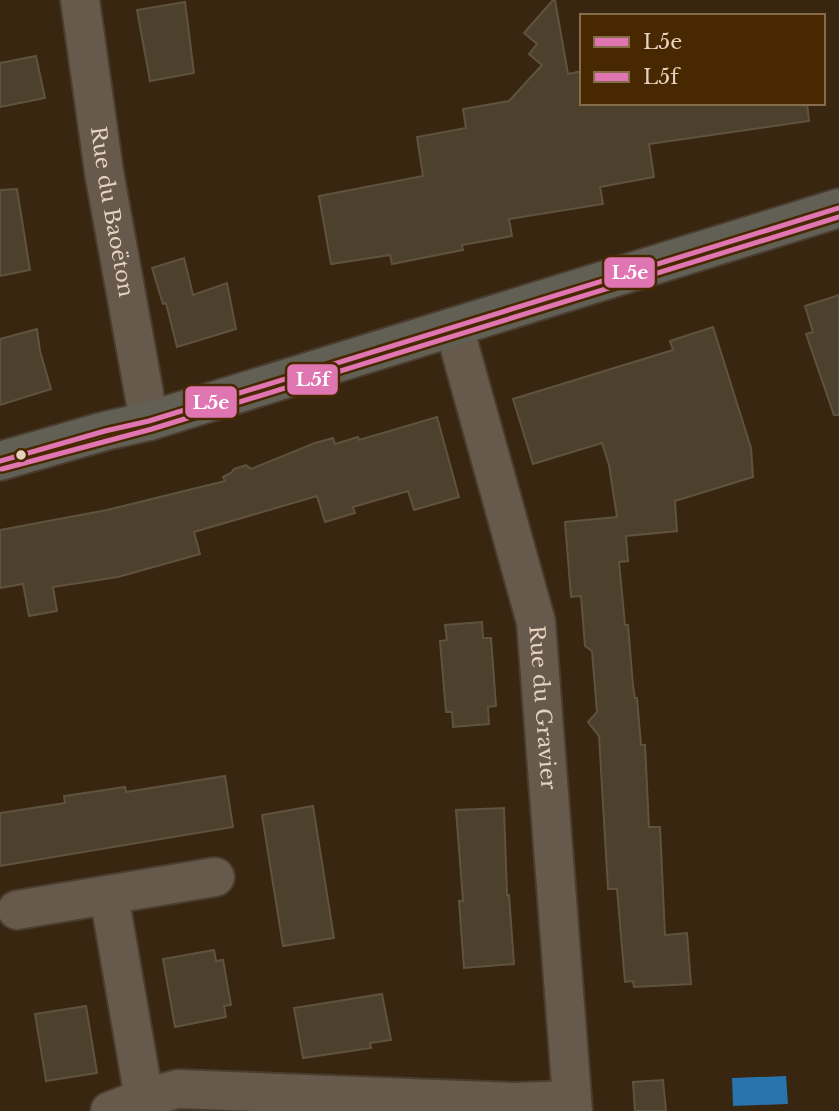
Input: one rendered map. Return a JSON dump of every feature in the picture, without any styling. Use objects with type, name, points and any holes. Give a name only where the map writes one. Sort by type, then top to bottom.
[{"type":"main road","points":[[0,461],[149,421],[839,208]]},
{"type":"street","name":"Rue du Baoëton","points":[[80,0],[104,172],[149,421]]},
{"type":"street","name":"Rue du Gravier","points":[[109,895],[127,1105],[178,1090],[573,1105],[536,622],[454,327]]},
{"type":"street","points":[[18,910],[215,877]]},
{"type":"water","points":[[786,1076],[788,1104],[733,1106],[732,1078]]},
{"type":"building","points":[[555,0],[568,74],[580,71],[580,105],[807,105],[809,121],[649,144],[654,177],[600,187],[603,204],[509,219],[512,236],[462,245],[463,250],[392,264],[390,255],[331,264],[319,196],[423,176],[417,137],[466,128],[463,109],[509,101],[542,65],[529,54],[537,44],[524,33]]},
{"type":"building","points":[[185,2],[194,73],[150,81],[137,10]]},
{"type":"building","points":[[36,56],[45,98],[0,107],[0,63]]},
{"type":"building","points":[[17,189],[30,270],[0,276],[0,190]]},
{"type":"building","points":[[184,258],[193,295],[227,283],[236,329],[177,347],[166,303],[163,304],[152,268]]},
{"type":"building","points":[[839,295],[839,415],[834,415],[806,334],[813,332],[805,306]]},
{"type":"building","points":[[713,327],[751,448],[753,477],[675,501],[677,531],[626,536],[628,561],[619,562],[641,745],[645,745],[649,827],[660,827],[665,935],[687,933],[691,984],[634,987],[633,981],[625,982],[617,889],[608,889],[599,736],[588,722],[597,712],[592,651],[585,646],[581,596],[571,597],[565,522],[617,517],[609,465],[602,443],[533,464],[513,399],[673,350],[670,341]]},
{"type":"building","points":[[37,329],[51,389],[0,405],[0,339]]},
{"type":"building","points":[[437,417],[459,497],[414,510],[408,491],[353,507],[355,513],[325,522],[317,496],[194,532],[200,554],[118,577],[53,587],[57,611],[29,616],[23,584],[0,588],[0,530],[107,510],[225,481],[223,477],[234,469],[246,465],[251,469],[315,443],[333,438],[335,444],[358,437],[359,440]]},
{"type":"building","points":[[482,622],[483,638],[491,638],[496,706],[488,707],[489,724],[453,727],[452,712],[446,712],[440,641],[447,640],[445,625]]},
{"type":"building","points":[[225,776],[233,827],[0,866],[0,813],[65,803],[64,796],[125,787],[126,792]]},
{"type":"building","points":[[313,806],[334,938],[283,946],[262,815]]},
{"type":"building","points":[[504,808],[507,895],[514,964],[464,968],[459,901],[463,901],[456,810]]},
{"type":"building","points":[[214,950],[216,961],[223,960],[231,1005],[224,1006],[226,1017],[175,1027],[163,959]]},
{"type":"building","points":[[382,994],[391,1040],[370,1043],[371,1048],[303,1058],[294,1008]]},
{"type":"building","points":[[86,1006],[97,1073],[46,1081],[35,1014]]},
{"type":"building","points":[[663,1080],[666,1111],[635,1111],[633,1082]]},
{"type":"transit line","name":"L5e","points":[[0,461],[149,421],[839,208]]},
{"type":"transit line","name":"L5f","points":[[2,469],[152,429],[839,217]]}]
